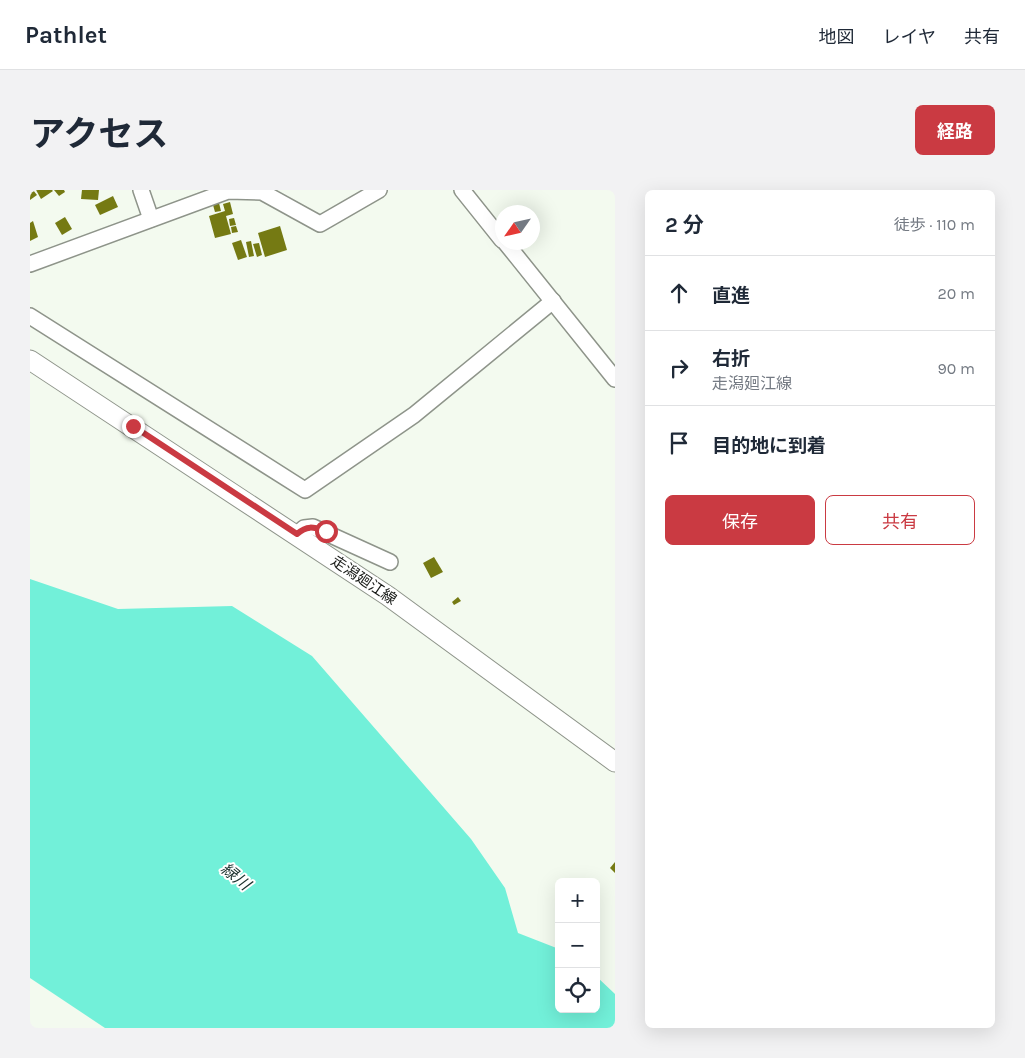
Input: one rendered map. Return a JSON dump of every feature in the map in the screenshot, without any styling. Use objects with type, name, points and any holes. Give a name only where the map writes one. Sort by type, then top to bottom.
[{"type":"main road","name":"走潟廻江線","points":[[30,360],[297,534],[388,596],[615,762]]},
{"type":"street","points":[[141,190],[151,219]]},
{"type":"street","points":[[30,264],[228,192],[262,192],[320,224],[361,195],[379,190]]},
{"type":"street","points":[[462,190],[495,231]]},
{"type":"street","points":[[511,250],[615,379]]},
{"type":"street","points":[[30,316],[305,490],[414,414],[552,301]]},
{"type":"street","points":[[297,534],[304,528],[313,527],[390,562]]},
{"type":"water","name":"緑川","points":[[30,579],[118,609],[232,606],[312,656],[471,839],[505,888],[518,933],[555,947],[555,1013],[600,1013],[600,980],[615,994],[615,1028],[105,1028],[30,978]]},
{"type":"building","points":[[30,190],[33,190],[37,195],[30,200]]},
{"type":"building","points":[[36,190],[52,190],[53,191],[41,199]]},
{"type":"building","points":[[54,190],[64,190],[65,192],[59,196]]},
{"type":"building","points":[[82,190],[99,190],[98,200],[81,199]]},
{"type":"building","points":[[113,196],[118,207],[100,215],[95,205]]},
{"type":"building","points":[[230,202],[233,214],[226,216],[231,234],[215,238],[209,216],[225,211],[223,204]]},
{"type":"building","points":[[219,203],[221,211],[215,212],[213,205]]},
{"type":"building","points":[[65,217],[72,229],[62,235],[55,223]]},
{"type":"building","points":[[234,218],[236,225],[230,226],[229,219]]},
{"type":"building","points":[[33,221],[38,237],[30,241],[30,223]]},
{"type":"building","points":[[236,226],[238,232],[232,233],[231,227]]},
{"type":"building","points":[[280,226],[287,250],[265,257],[258,233]]},
{"type":"building","points":[[241,240],[247,257],[238,260],[232,243]]},
{"type":"building","points":[[251,241],[254,256],[249,257],[246,242]]},
{"type":"building","points":[[259,243],[262,255],[257,257],[253,244]]},
{"type":"building","points":[[434,557],[443,572],[431,578],[423,563]]},
{"type":"building","points":[[458,597],[461,601],[454,605],[452,602]]},
{"type":"building","points":[[615,862],[615,873],[610,868]]},
{"type":"route","points":[[133,426],[297,534],[304,528],[313,527],[326,531]]}]
